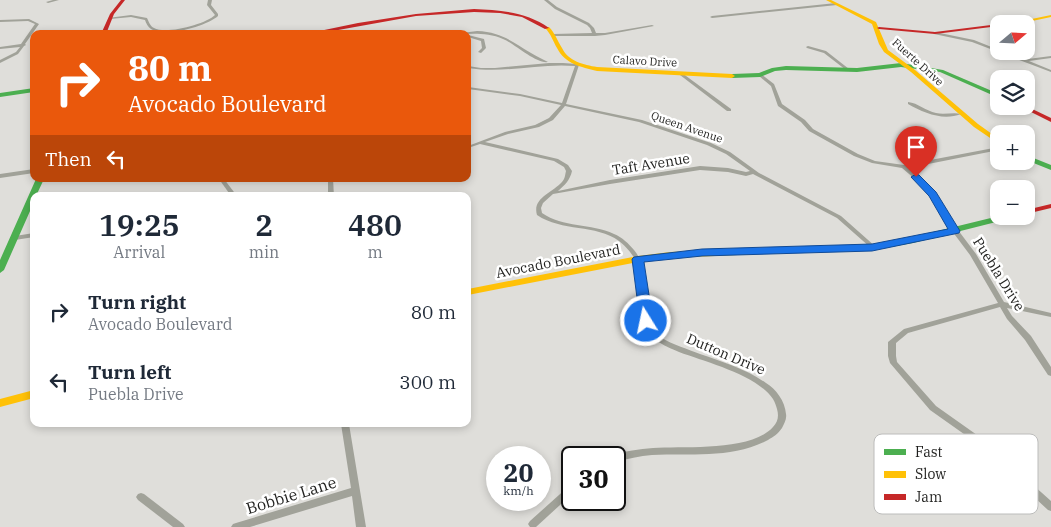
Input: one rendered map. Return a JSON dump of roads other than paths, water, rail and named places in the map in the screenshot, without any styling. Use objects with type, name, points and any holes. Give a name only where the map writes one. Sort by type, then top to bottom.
[{"type":"street","points":[[48,2],[57,0]]},
{"type":"street","points":[[105,30],[110,18],[123,0]]},
{"type":"street","points":[[110,18],[140,17],[146,19],[149,26],[156,30],[182,29],[216,18],[217,15],[210,9],[210,0]]},
{"type":"street","points":[[546,0],[556,8],[588,24],[594,35]]},
{"type":"street","points":[[712,17],[832,2]]},
{"type":"street","name":"Fuerte Drive","points":[[832,2],[867,18],[879,28],[883,46],[959,114],[990,136]]},
{"type":"street","points":[[331,30],[408,15],[480,9],[498,10],[519,14],[534,21],[554,35],[564,56],[577,65]]},
{"type":"street","points":[[1035,19],[1051,16]]},
{"type":"street","points":[[0,21],[29,20],[37,23],[33,30]]},
{"type":"street","points":[[554,35],[594,35],[624,32],[652,26]]},
{"type":"street","points":[[935,33],[990,26]]},
{"type":"street","points":[[879,28],[935,33],[990,48]]},
{"type":"street","points":[[471,32],[494,34],[510,41],[530,56],[550,63]]},
{"type":"street","points":[[0,62],[16,55],[30,35]]},
{"type":"street","points":[[471,37],[482,39],[484,48],[480,52]]},
{"type":"street","points":[[0,48],[24,45]]},
{"type":"street","points":[[808,47],[816,48],[831,56],[847,69]]},
{"type":"street","points":[[1035,59],[1051,57]]},
{"type":"street","points":[[1027,60],[1051,70]]},
{"type":"street","points":[[471,67],[493,70],[550,63],[577,65]]},
{"type":"street","points":[[471,146],[537,126],[551,119],[563,105],[577,65]]},
{"type":"street","name":"Calavo Drive","points":[[577,65],[607,70],[745,77],[760,75],[774,69],[786,68],[847,69],[887,65],[907,66],[942,70],[990,92]]},
{"type":"street","points":[[680,74],[729,110]]},
{"type":"street","points":[[760,75],[773,85],[780,105],[798,117],[818,136],[874,162],[904,167],[990,150]]},
{"type":"street","name":"Queen Avenue","points":[[471,88],[520,95],[640,121],[722,150],[754,172],[839,217],[872,248]]},
{"type":"street","points":[[0,95],[30,91]]},
{"type":"street","points":[[910,103],[933,115],[959,114]]},
{"type":"street","points":[[1035,112],[1051,120]]},
{"type":"street","points":[[481,142],[556,160],[563,164],[568,168],[569,175],[553,194],[538,207],[538,212],[541,216],[552,221],[608,233],[623,242],[638,259]]},
{"type":"street","points":[[1035,161],[1051,168]]},
{"type":"street","name":"Puebla Drive","points":[[904,167],[929,189],[955,231],[970,249],[1009,317],[1028,338],[1051,373]]},
{"type":"street","name":"Taft Avenue","points":[[553,194],[610,182],[700,168],[728,170],[746,174],[754,172]]},
{"type":"street","points":[[0,176],[30,172]]},
{"type":"street","points":[[223,182],[231,192]]},
{"type":"street","points":[[0,270],[30,202]]},
{"type":"street","points":[[1035,210],[1051,206]]},
{"type":"street","name":"Avocado Boulevard","points":[[471,291],[638,259],[702,252],[872,248],[955,231],[990,221]]},
{"type":"street","points":[[14,238],[30,236]]},
{"type":"street","name":"Dutton Drive","points":[[626,456],[640,453],[714,449],[755,444],[776,430],[782,420],[779,401],[764,384],[750,376],[670,345],[656,336],[649,326],[644,311],[638,259]]},
{"type":"street","points":[[969,434],[924,400],[894,363],[892,342],[906,331],[1001,304],[1051,315]]},
{"type":"street","points":[[0,403],[30,395]]},
{"type":"street","points":[[345,427],[361,527]]},
{"type":"street","name":"Bobbie Lane","points":[[236,527],[355,491]]},
{"type":"street","points":[[1038,495],[1051,507]]},
{"type":"street","points":[[141,497],[180,527]]},
{"type":"street","points":[[534,524],[561,499]]}]
